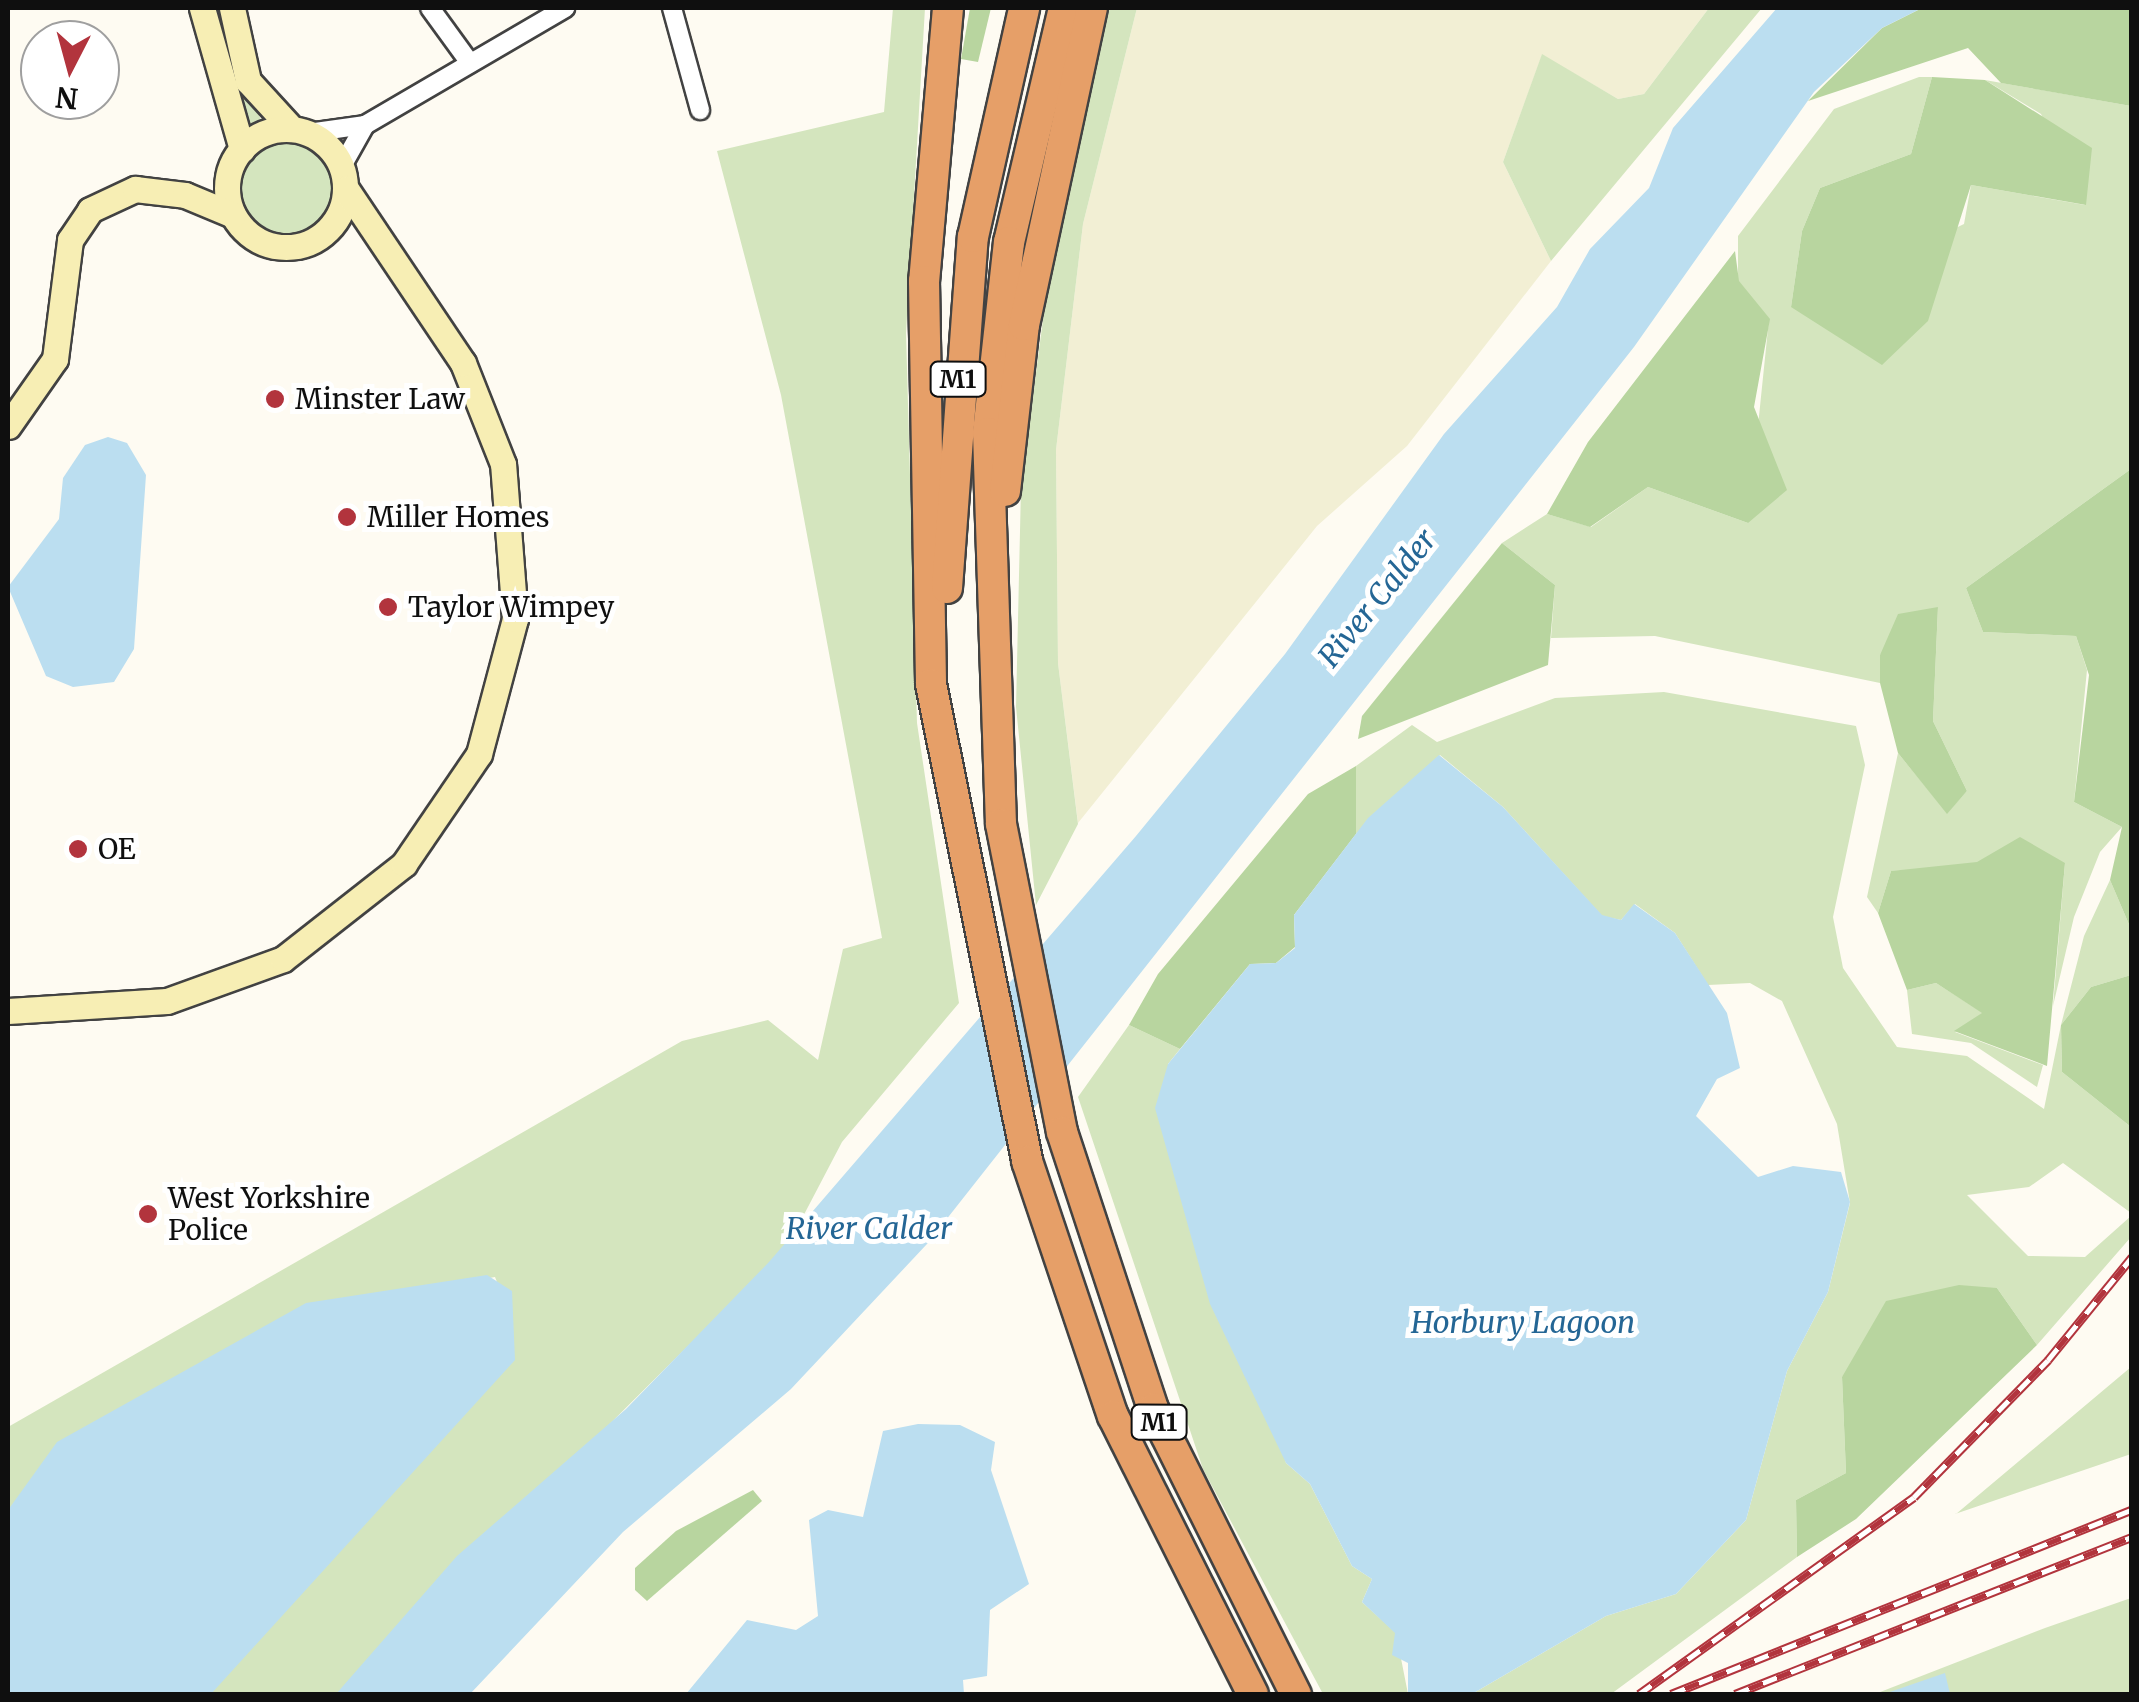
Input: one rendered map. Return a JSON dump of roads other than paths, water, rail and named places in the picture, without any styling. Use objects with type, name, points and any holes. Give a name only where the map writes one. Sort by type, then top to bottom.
[{"type":"highway","points":[[948,8],[924,281],[932,684],[950,756]]},
{"type":"highway","name":"M1","points":[[1024,8],[973,236],[952,432],[950,756],[974,916],[1027,1161],[1113,1416],[1253,1694]]},
{"type":"highway","name":"M1","points":[[1064,8],[1007,262],[988,433],[991,627],[1009,881],[1062,1132],[1153,1409],[1296,1694]]},
{"type":"highway","points":[[991,627],[1024,326],[1092,8]]},
{"type":"street","points":[[202,8],[242,149],[228,176],[234,215]]},
{"type":"street","points":[[8,1011],[168,1001],[284,959],[404,864],[478,754],[512,648],[511,500],[464,363],[381,252],[344,178],[248,81],[232,8]]},
{"type":"street","points":[[430,8],[470,64]]},
{"type":"street","points":[[242,149],[300,131],[365,126],[565,8]]},
{"type":"street","points":[[672,8],[700,110]]},
{"type":"street","points":[[319,238],[339,217],[344,178],[365,126]]},
{"type":"street","points":[[185,195],[228,176]]},
{"type":"street","points":[[8,426],[55,359],[70,240],[90,210],[135,189],[185,195],[234,215],[271,246],[319,238],[381,252]]},
{"type":"water","name":"River Calder","points":[[1777,8],[1922,8],[1882,28],[1814,92],[1634,347],[927,1244],[791,1389],[623,1532],[470,1694],[336,1694],[457,1556],[626,1409],[769,1262],[1136,836],[1285,654],[1444,434],[1557,307],[1590,249],[1649,188],[1673,128]]},
{"type":"water","points":[[108,437],[127,443],[146,475],[134,649],[114,682],[73,687],[46,676],[8,587],[59,519],[63,478],[85,445]]},
{"type":"water","name":"Horbury Lagoon","points":[[1439,755],[1503,807],[1602,915],[1621,920],[1634,904],[1675,933],[1727,1013],[1740,1068],[1717,1079],[1696,1116],[1758,1177],[1793,1166],[1841,1172],[1850,1202],[1828,1292],[1787,1371],[1746,1520],[1676,1594],[1606,1616],[1472,1694],[1408,1694],[1408,1663],[1392,1655],[1395,1633],[1362,1602],[1372,1579],[1352,1566],[1310,1484],[1286,1463],[1210,1304],[1155,1108],[1168,1064],[1250,964],[1276,963],[1295,948],[1294,915],[1368,818]]},
{"type":"water","points":[[487,1275],[512,1291],[515,1360],[211,1694],[8,1694],[8,1510],[57,1442],[306,1303]]},
{"type":"water","points":[[918,1424],[960,1425],[995,1442],[991,1470],[1029,1584],[990,1610],[987,1676],[963,1680],[964,1694],[686,1694],[747,1620],[796,1630],[818,1616],[809,1520],[828,1510],[863,1517],[883,1431]]},
{"type":"water","points":[[1945,1673],[1950,1694],[1884,1694]]},
{"type":"railway","points":[[1639,1694],[1914,1497],[2048,1360],[2132,1257]]},
{"type":"railway","points":[[1671,1694],[2132,1510]]},
{"type":"railway","points":[[1735,1694],[2132,1537]]},
{"type":"place","name":"Minster Law","points":[[275,399]]},
{"type":"place","name":"Miller Homes","points":[[347,517]]},
{"type":"place","name":"Taylor Wimpey","points":[[388,607]]},
{"type":"place","name":"OE","points":[[78,849]]},
{"type":"place","name":"West Yorkshire Police","points":[[148,1214]]}]
